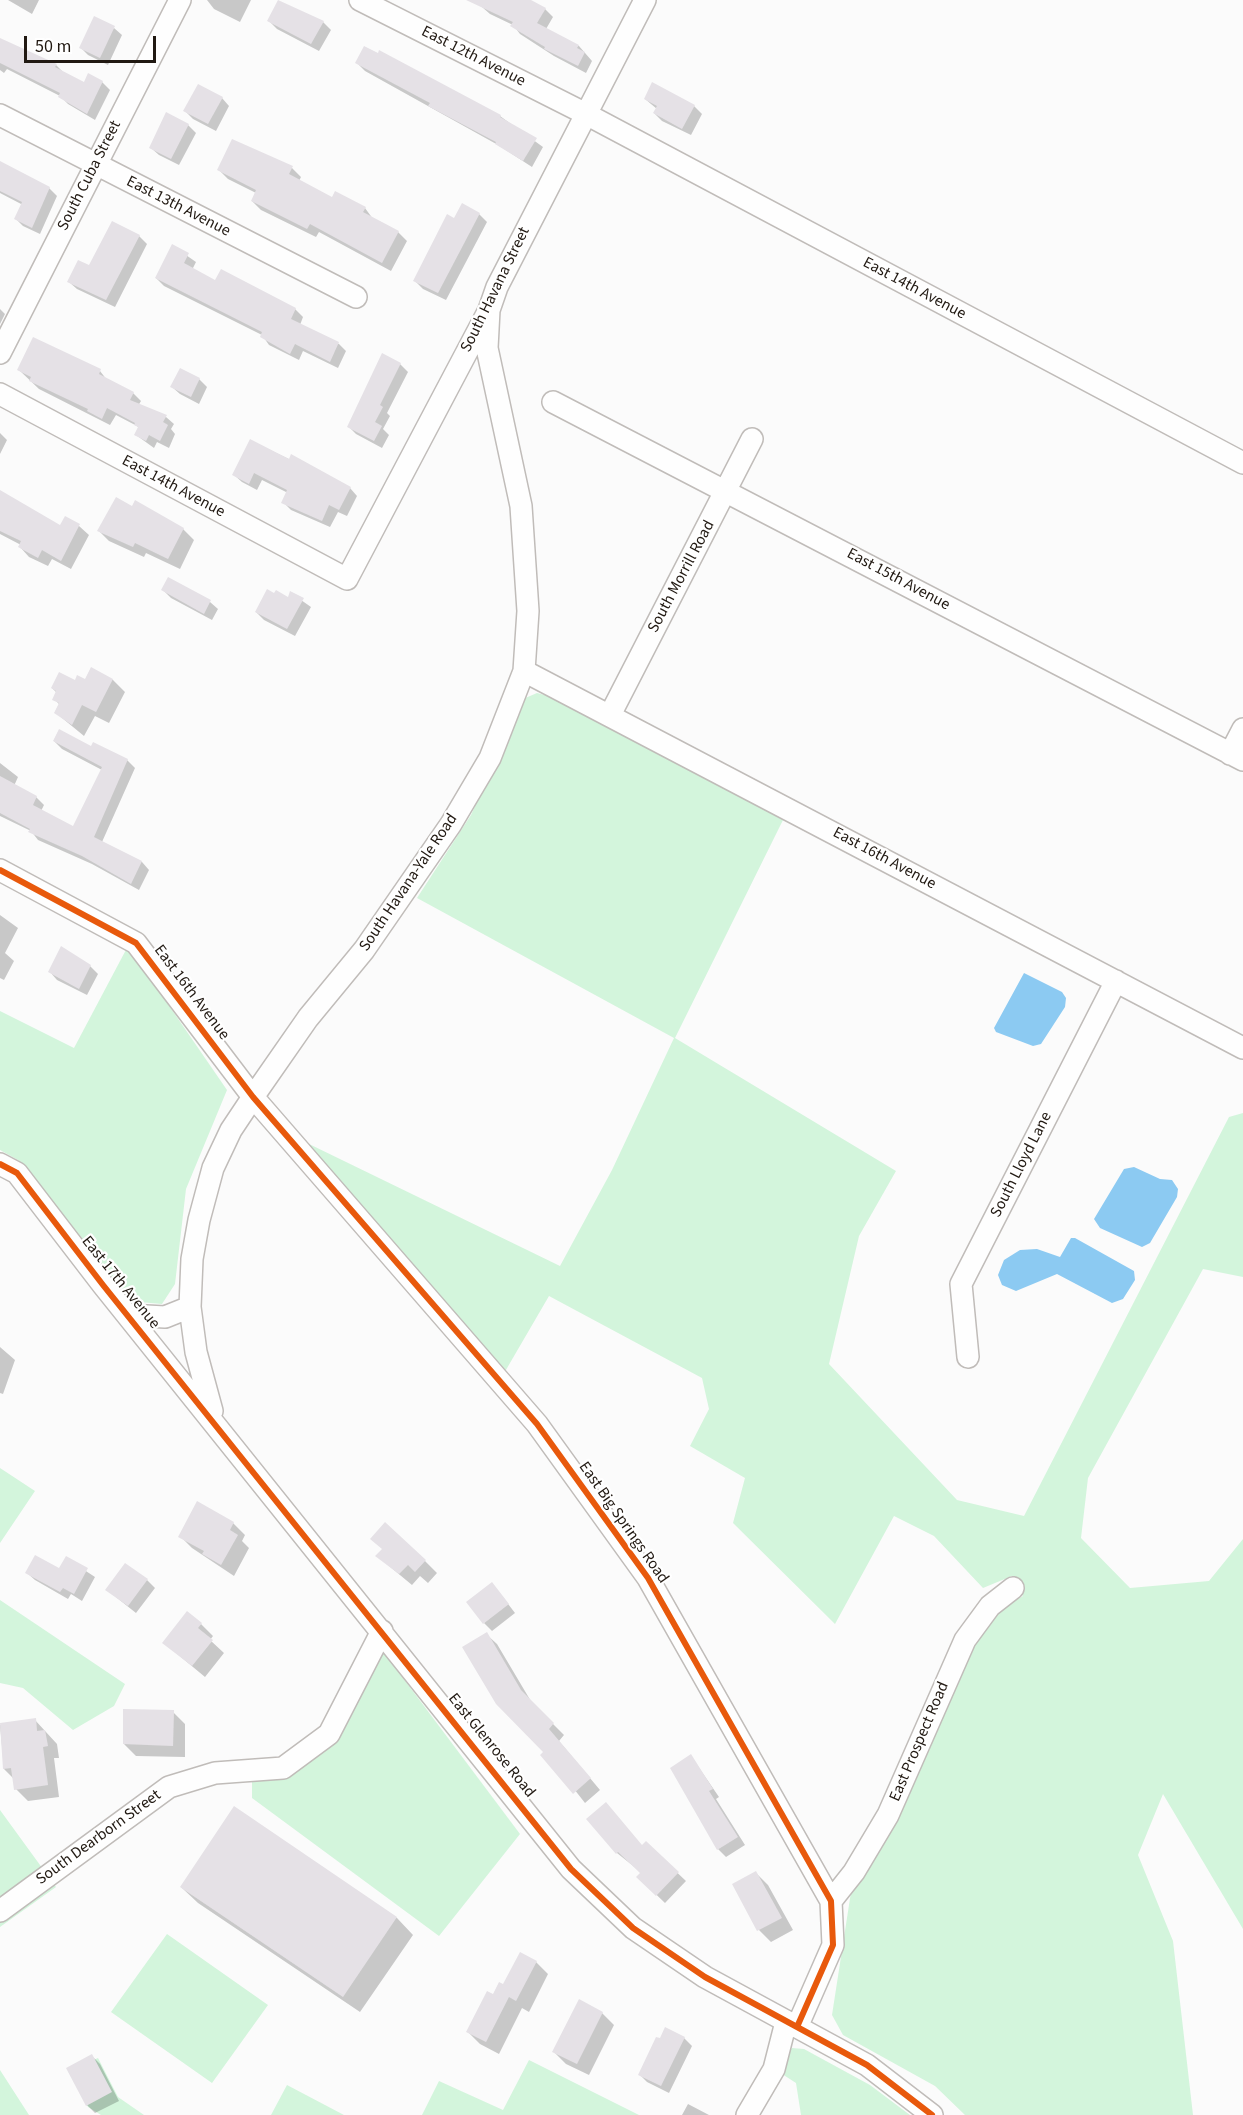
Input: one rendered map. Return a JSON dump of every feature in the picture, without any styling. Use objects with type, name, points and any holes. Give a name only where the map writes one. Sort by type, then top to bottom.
[{"type":"street","name":"South Cuba Street","points":[[0,353],[180,0]]},
{"type":"street","name":"East 12th Avenue","points":[[360,0],[586,114]]},
{"type":"street","name":"South Havana Street","points":[[347,579],[489,310],[497,286],[645,0]]},
{"type":"street","name":"East 14th Avenue","points":[[586,114],[1243,463]]},
{"type":"street","name":"East 13th Avenue","points":[[0,116],[356,297]]},
{"type":"street","name":"South Havana-Yale Road","points":[[215,1423],[202,1382],[190,1307],[192,1259],[199,1220],[213,1168],[231,1130],[253,1097],[308,1018],[364,950],[450,824],[490,758],[524,671],[528,611],[521,506],[487,348],[489,310]]},
{"type":"street","name":"East 14th Avenue","points":[[0,394],[347,579]]},
{"type":"street","name":"East 15th Avenue","points":[[553,402],[1237,757]]},
{"type":"street","name":"South Morrill Road","points":[[610,715],[752,440]]},
{"type":"street","name":"East 16th Avenue","points":[[524,671],[1243,1048]]},
{"type":"street","points":[[1237,757],[1243,729]]},
{"type":"street","name":"East 16th Avenue","points":[[0,870],[136,943],[253,1097]]},
{"type":"street","name":"South Lloyd Lane","points":[[968,1357],[962,1284],[1116,981]]},
{"type":"street","name":"East Big Springs Road","points":[[253,1097],[537,1424],[648,1578],[831,1901],[833,1946],[792,2024],[774,2069],[747,2115]]},
{"type":"street","name":"East 17th Avenue","points":[[0,1164],[17,1173],[215,1423]]},
{"type":"street","name":"East 17th Avenue","points":[[128,1315],[165,1317],[190,1307]]},
{"type":"street","name":"East Glenrose Road","points":[[215,1423],[571,1869],[633,1928],[705,1977],[867,2065],[932,2115]]},
{"type":"street","name":"East Prospect Road","points":[[831,1901],[855,1872],[888,1815],[964,1640],[990,1606],[1013,1588]]},
{"type":"street","name":"South Dearborn Street","points":[[0,1911],[169,1787],[215,1773],[283,1768],[329,1734],[382,1631]]},
{"type":"green space","points":[[537,693],[552,697],[784,818],[675,1038],[896,1171],[859,1236],[829,1364],[957,1500],[1024,1516],[1229,1117],[1243,1113],[1243,1277],[1203,1269],[1088,1478],[1081,1538],[1130,1588],[1209,1581],[1243,1539],[1243,1929],[1163,1794],[1138,1855],[1173,1941],[1193,2115],[965,2115],[935,2086],[843,2035],[832,2015],[851,1892],[981,1628],[999,1610],[1023,1596],[1012,1576],[983,1588],[934,1536],[894,1516],[835,1624],[733,1523],[745,1478],[690,1446],[709,1409],[702,1378],[549,1296],[503,1375],[307,1143],[560,1266],[612,1170],[674,1038],[417,898],[471,815],[523,699]]},
{"type":"green space","points":[[128,946],[227,1090],[186,1189],[175,1284],[162,1304],[128,1301],[18,1160],[0,1150],[0,1011],[74,1048]]},
{"type":"green space","points":[[0,1468],[35,1491],[0,1543]]},
{"type":"green space","points":[[0,1600],[125,1684],[114,1706],[73,1730],[23,1688],[0,1683]]},
{"type":"green space","points":[[382,1650],[520,1834],[439,1936],[252,1798],[252,1778],[285,1776],[328,1749]]},
{"type":"green space","points":[[0,1810],[56,1887],[0,1927]]},
{"type":"green space","points":[[167,1934],[268,2005],[212,2083],[111,2012]]},
{"type":"green space","points":[[792,2048],[804,2049],[870,2085],[910,2115],[801,2115],[796,2083],[779,2072],[785,2055]]},
{"type":"green space","points":[[98,2058],[118,2097],[144,2115],[101,2115],[88,2107],[68,2071]]},
{"type":"green space","points":[[529,2060],[639,2115],[422,2115],[439,2081],[503,2110]]},
{"type":"green space","points":[[0,2070],[29,2115],[0,2115]]},
{"type":"green space","points":[[287,2085],[344,2115],[271,2115]]},
{"type":"water","points":[[1024,973],[1062,992],[1066,998],[1065,1007],[1041,1044],[1033,1046],[996,1032],[994,1028]]},
{"type":"water","points":[[1134,1167],[1160,1179],[1172,1180],[1178,1189],[1177,1197],[1150,1243],[1142,1247],[1100,1228],[1094,1219],[1124,1169]]},
{"type":"water","points":[[1071,1238],[1075,1238],[1134,1271],[1135,1280],[1123,1299],[1112,1303],[1057,1274],[1016,1291],[1002,1285],[998,1275],[1004,1260],[1020,1250],[1037,1249],[1060,1257]]},
{"type":"building","points":[[278,0],[324,21],[311,44],[267,21]]},
{"type":"building","points":[[466,0],[531,0],[546,8],[537,23],[579,45],[577,48],[585,52],[578,66],[544,49],[545,47],[510,26],[513,22]]},
{"type":"building","points":[[94,16],[115,26],[100,58],[79,48]]},
{"type":"building","points":[[0,38],[57,64],[55,67],[84,82],[88,73],[103,81],[87,114],[58,97],[60,93],[0,63]]},
{"type":"building","points":[[364,46],[378,53],[379,50],[501,115],[500,117],[537,138],[523,161],[495,144],[496,142],[428,106],[430,103],[355,63]]},
{"type":"building","points":[[652,82],[695,105],[682,129],[653,113],[657,106],[644,99]]},
{"type":"building","points":[[198,84],[223,97],[208,124],[183,111]]},
{"type":"building","points":[[166,112],[189,124],[171,159],[149,148]]},
{"type":"building","points":[[232,139],[293,166],[289,174],[332,197],[335,191],[366,207],[363,212],[399,231],[382,263],[310,224],[307,229],[251,201],[256,190],[217,170]]},
{"type":"building","points":[[0,161],[50,187],[32,228],[14,219],[22,202],[0,191]]},
{"type":"building","points":[[462,203],[480,213],[438,293],[413,281],[447,214],[454,218]]},
{"type":"building","points":[[112,221],[140,235],[106,300],[67,282],[78,260],[89,265]]},
{"type":"building","points":[[172,244],[189,253],[184,263],[215,280],[221,269],[296,308],[291,319],[339,342],[330,362],[295,344],[290,354],[260,337],[262,332],[155,278]]},
{"type":"building","points":[[33,337],[101,369],[99,374],[134,392],[130,400],[167,415],[163,422],[168,425],[160,441],[149,435],[146,441],[134,435],[138,427],[134,425],[135,423],[107,408],[102,419],[87,411],[88,409],[29,381],[31,377],[17,370]]},
{"type":"building","points":[[382,353],[401,363],[380,405],[383,407],[375,422],[382,426],[374,441],[347,427]]},
{"type":"building","points":[[180,368],[200,378],[191,397],[170,387]]},
{"type":"building","points":[[250,439],[289,459],[291,454],[351,487],[339,510],[329,505],[322,521],[281,503],[287,490],[254,473],[249,484],[232,475]]},
{"type":"building","points":[[0,490],[60,525],[65,516],[80,524],[61,561],[42,550],[38,558],[18,547],[21,541],[0,531]]},
{"type":"building","points":[[116,497],[132,506],[135,500],[184,528],[168,559],[135,543],[133,547],[97,531]]},
{"type":"building","points":[[168,577],[211,600],[204,614],[161,590]]},
{"type":"building","points":[[267,589],[274,593],[276,590],[288,597],[290,591],[304,598],[287,629],[255,612]]},
{"type":"building","points":[[91,667],[113,679],[96,712],[82,705],[72,725],[54,713],[59,703],[52,700],[56,691],[51,688],[59,672],[75,680],[77,675],[85,679]]},
{"type":"building","points":[[59,729],[91,746],[93,742],[128,759],[94,837],[142,861],[131,884],[82,856],[28,832],[30,829],[0,813],[0,776],[37,796],[33,805],[73,826],[102,767],[53,741]]},
{"type":"building","points":[[61,946],[91,965],[79,989],[48,972]]},
{"type":"building","points":[[197,1501],[234,1522],[230,1530],[238,1535],[221,1565],[202,1554],[204,1551],[178,1537]]},
{"type":"building","points":[[385,1522],[426,1560],[415,1572],[408,1565],[399,1574],[375,1556],[382,1549],[370,1539]]},
{"type":"building","points":[[35,1555],[59,1568],[66,1556],[88,1568],[74,1594],[63,1588],[60,1592],[25,1573]]},
{"type":"building","points":[[125,1563],[148,1579],[128,1606],[105,1590]]},
{"type":"building","points":[[492,1582],[509,1604],[483,1624],[466,1602]]},
{"type":"building","points":[[187,1611],[202,1623],[198,1628],[213,1640],[192,1666],[162,1643]]},
{"type":"building","points":[[487,1632],[521,1690],[554,1723],[549,1729],[591,1778],[573,1794],[540,1755],[543,1752],[496,1704],[462,1647]]},
{"type":"building","points":[[123,1709],[174,1710],[173,1746],[123,1744]]},
{"type":"building","points":[[36,1718],[37,1731],[45,1730],[48,1746],[43,1747],[48,1785],[14,1790],[11,1768],[3,1769],[0,1723]]},
{"type":"building","points":[[691,1754],[713,1789],[709,1791],[738,1837],[717,1850],[670,1768]]},
{"type":"building","points":[[606,1802],[642,1845],[646,1841],[679,1872],[656,1896],[636,1877],[640,1873],[618,1852],[616,1854],[586,1819]]},
{"type":"building","points":[[234,1806],[397,1917],[343,1997],[180,1887]]},
{"type":"building","points":[[756,1871],[782,1918],[757,1931],[732,1884]]},
{"type":"building","points":[[520,1952],[537,1961],[516,2001],[509,1997],[486,2042],[466,2032],[487,1991],[493,1994],[499,1982],[503,1984]]},
{"type":"building","points":[[579,1999],[603,2012],[577,2064],[552,2052]]},
{"type":"building","points":[[665,2027],[685,2037],[661,2086],[638,2075],[656,2037],[660,2038]]},
{"type":"building","points":[[92,2054],[112,2092],[86,2106],[66,2068]]},
{"type":"cycle path","points":[[0,870],[136,943],[253,1097],[537,1424],[648,1578],[831,1901],[833,1945],[797,2027]]},
{"type":"cycle path","points":[[0,1164],[17,1173],[103,1285],[571,1869],[633,1928],[705,1977],[867,2065],[932,2115]]}]
